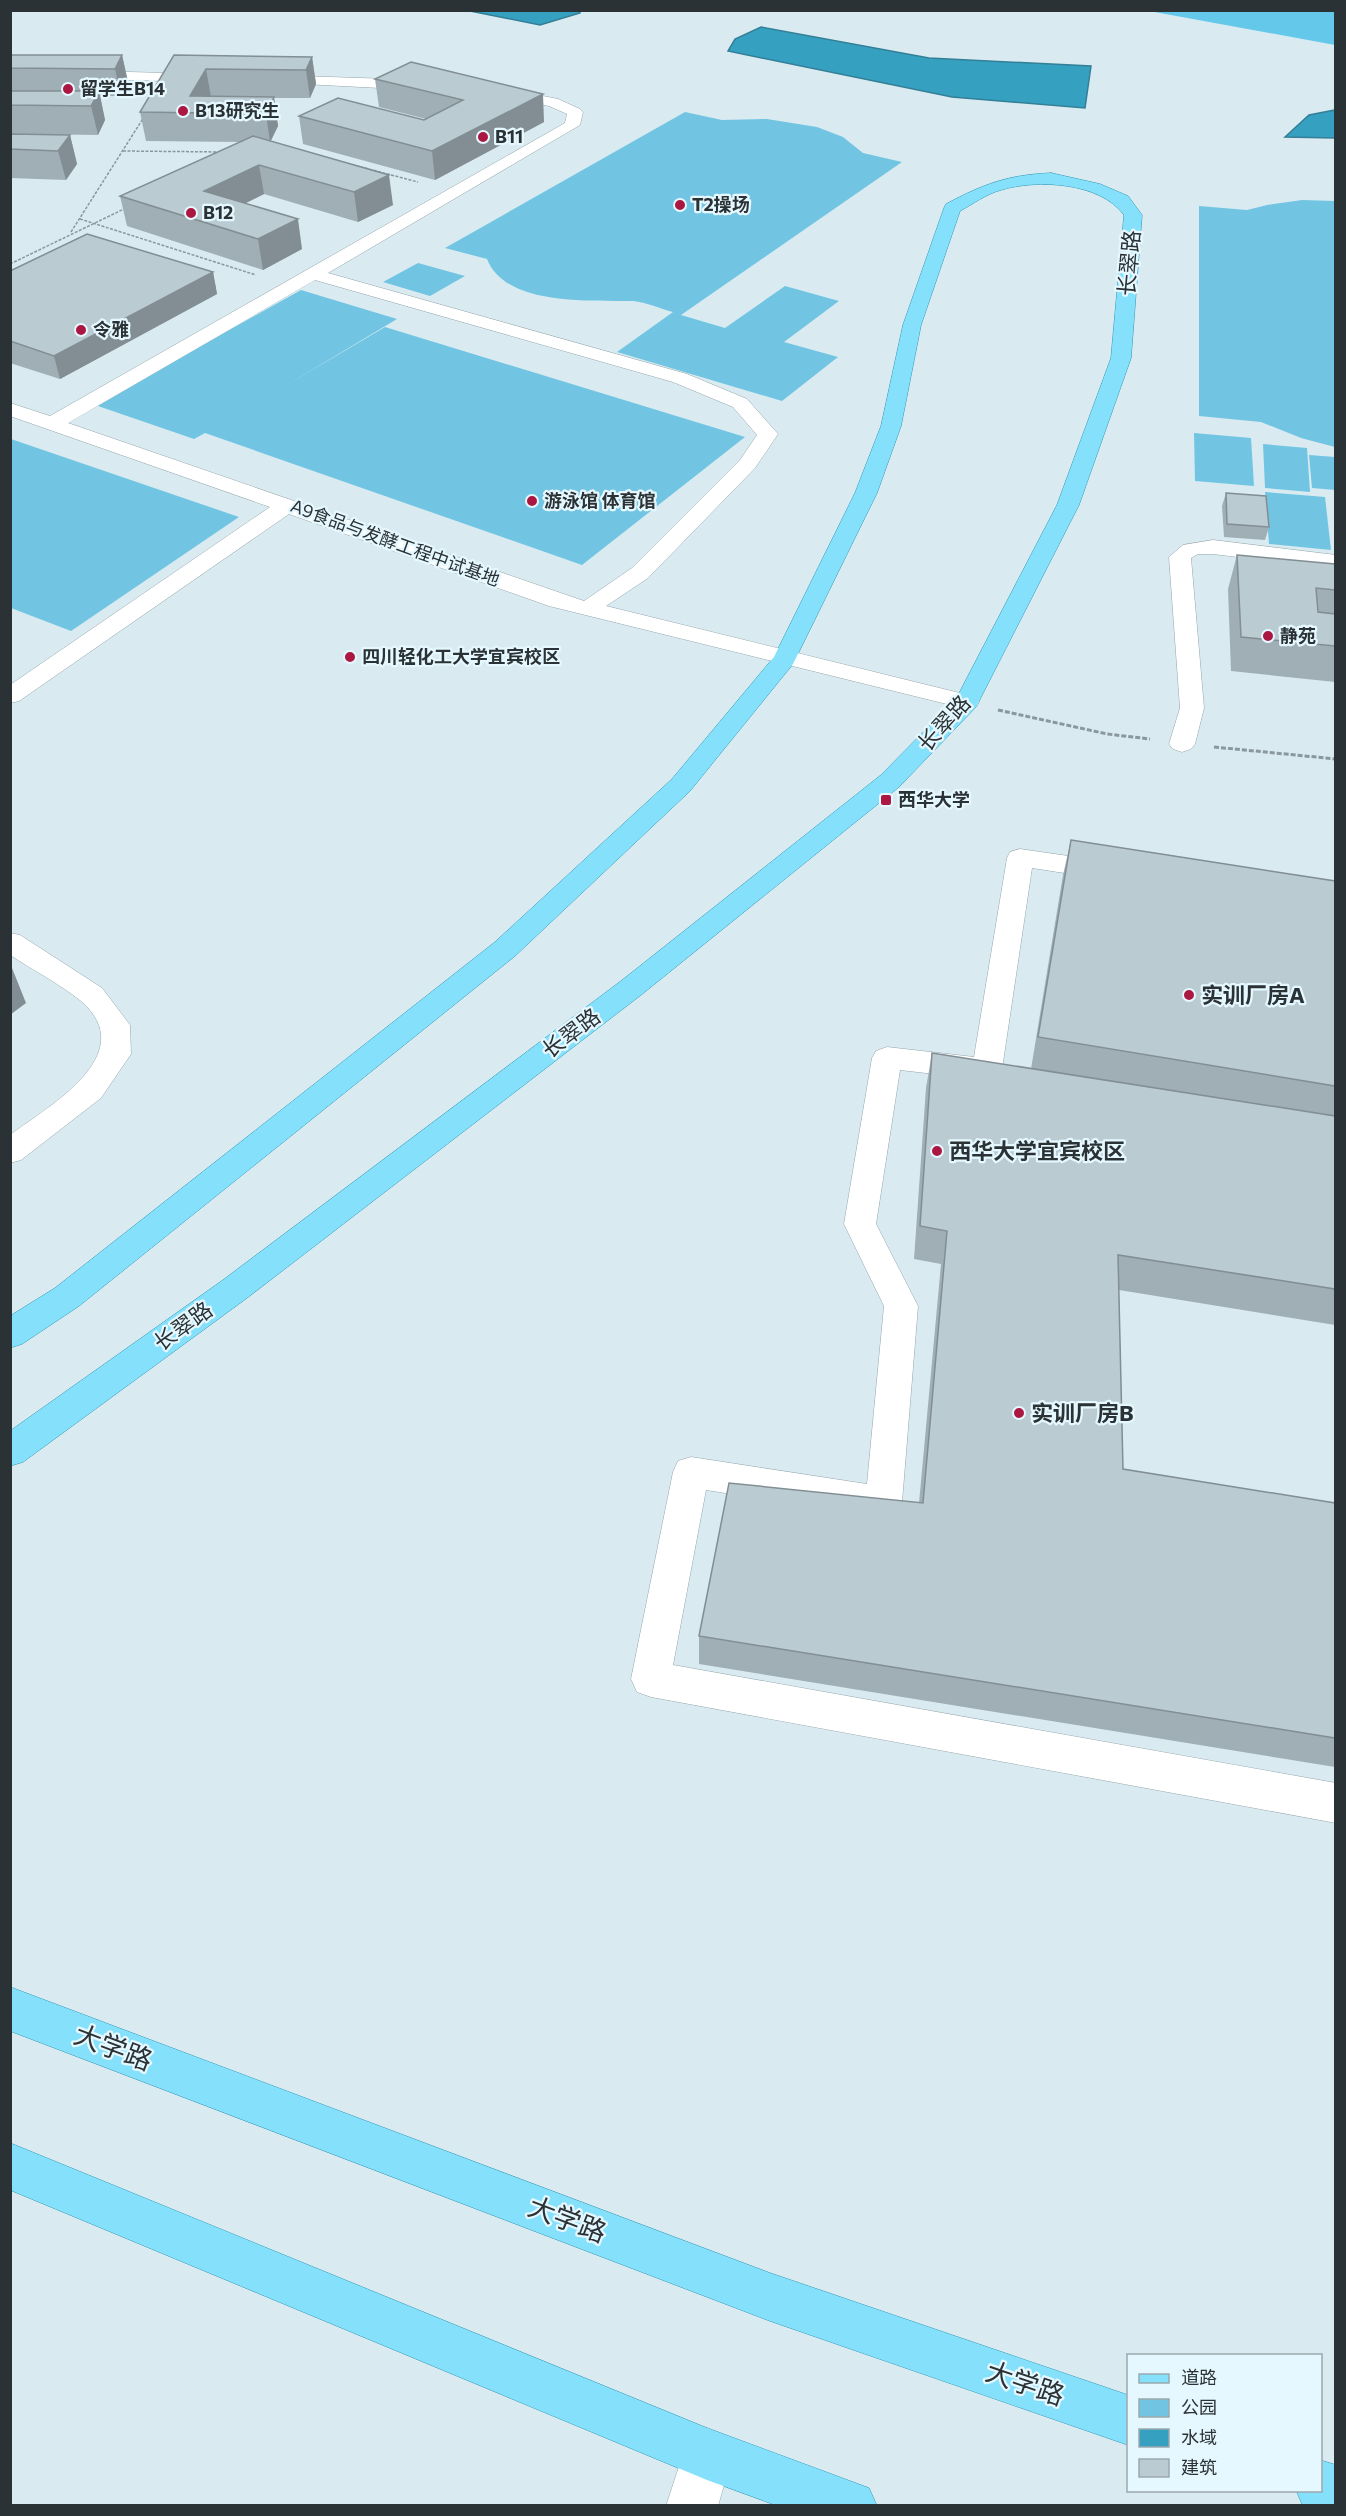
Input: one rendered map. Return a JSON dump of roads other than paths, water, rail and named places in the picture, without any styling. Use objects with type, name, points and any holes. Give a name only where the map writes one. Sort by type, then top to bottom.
[{"type":"main road","name":"长翠路","points":[[10,1334],[67,1297],[505,948],[681,785],[784,659],[866,493],[886,437],[912,326],[952,208],[992,187],[1023,179],[1051,178],[1094,188],[1122,200],[1133,215],[1122,358],[1068,505],[967,702],[890,781],[631,988],[245,1282],[10,1451]]},
{"type":"main road","name":"大学路","points":[[10,2009],[771,2297],[1127,2420]]},
{"type":"main road","points":[[10,2166],[707,2454],[851,2505]]},
{"type":"street","points":[[10,74],[224,78]]},
{"type":"street","points":[[258,79],[360,81],[438,87]]},
{"type":"street","points":[[55,422],[572,125],[575,111],[553,102],[482,90]]},
{"type":"street","points":[[312,274],[680,378],[740,403],[768,434],[748,464],[640,573],[588,608]]},
{"type":"street","name":"A9食品与发酵工程中试基地","points":[[10,409],[55,422],[557,601],[784,659],[967,702]]},
{"type":"street","points":[[10,696],[288,505]]},
{"type":"street","points":[[1182,744],[1192,708],[1180,557],[1197,547],[1335,562]]},
{"type":"street","points":[[1137,875],[1020,858],[999,1071],[887,1058],[860,1224],[901,1306],[884,1502],[691,1472],[651,1679],[1335,1803]]},
{"type":"street","points":[[10,942],[92,995],[115,1025],[116,1054],[90,1090],[10,1152]]},
{"type":"street","points":[[692,2505],[707,2454]]},
{"type":"water","points":[[580,10],[580,13],[540,25],[470,11]]},
{"type":"water","points":[[761,27],[929,58],[1091,66],[1085,108],[952,97],[728,51],[735,39]]},
{"type":"water","points":[[1335,110],[1335,138],[1285,137],[1309,115]]},
{"type":"place","name":"留学生B14","points":[[68,89]]},
{"type":"place","name":"B13研究生","points":[[183,111]]},
{"type":"place","name":"B11","points":[[483,137]]},
{"type":"place","name":"T2操场","points":[[680,205]]},
{"type":"place","name":"B12","points":[[191,213]]},
{"type":"place","name":"令雅","points":[[81,330]]},
{"type":"place","name":"游泳馆 体育馆","points":[[532,501]]},
{"type":"place","name":"静苑","points":[[1268,636]]},
{"type":"place","name":"四川轻化工大学宜宾校区","points":[[350,657]]},
{"type":"place","name":"西华大学","points":[[886,800]]},
{"type":"place","name":"实训厂房A","points":[[1189,995]]},
{"type":"place","name":"西华大学宜宾校区","points":[[937,1151]]},
{"type":"place","name":"实训厂房B","points":[[1019,1413]]}]
